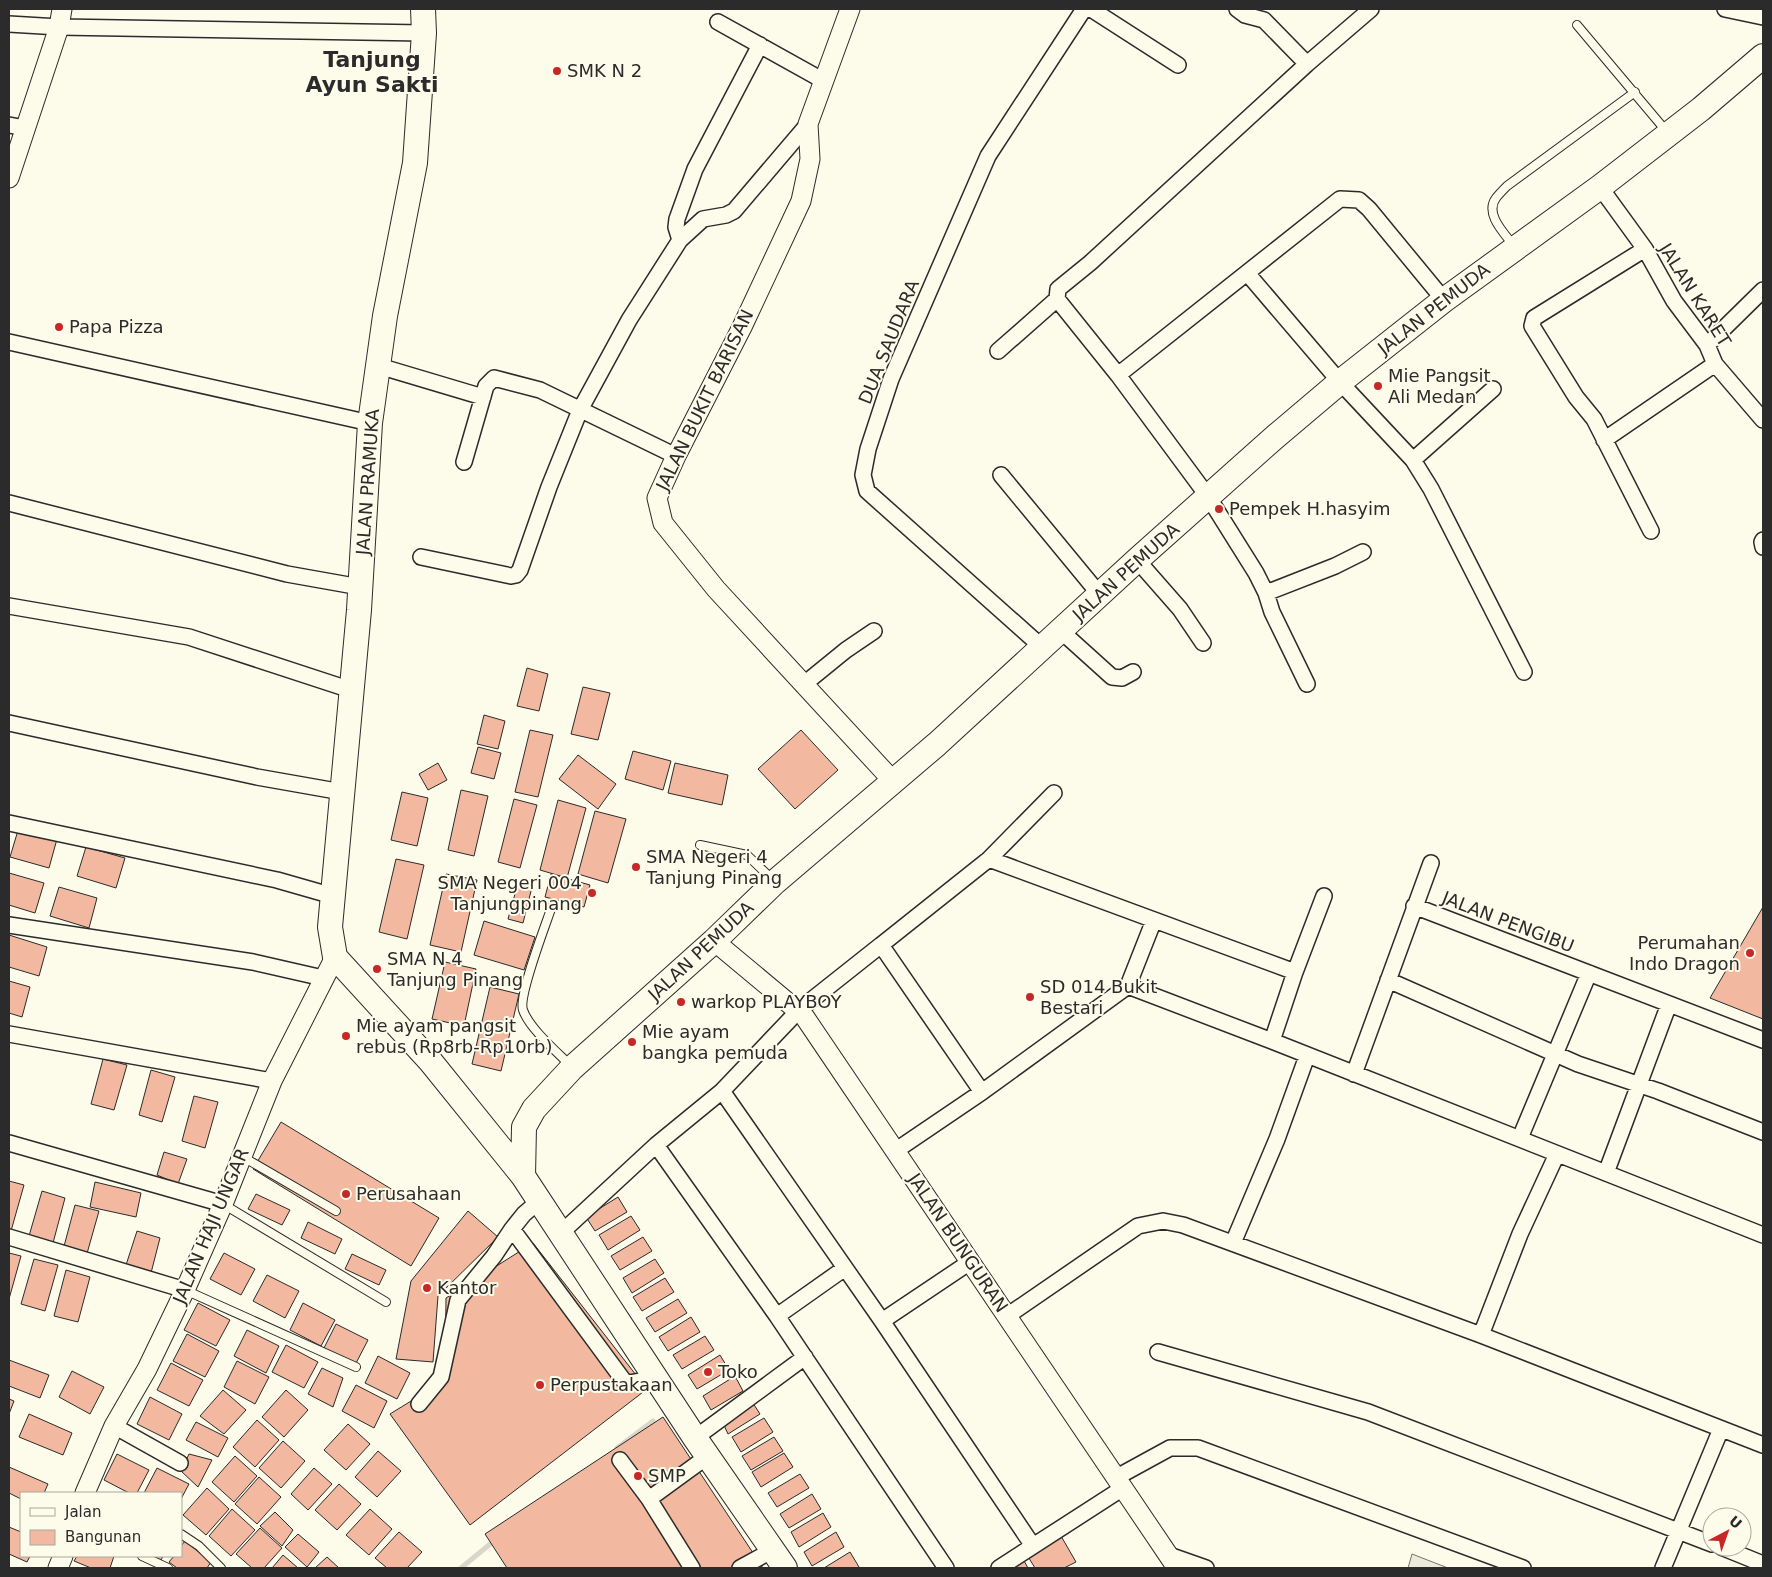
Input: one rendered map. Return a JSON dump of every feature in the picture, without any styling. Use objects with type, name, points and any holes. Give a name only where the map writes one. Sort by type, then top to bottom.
[{"type":"main road","name":"JALAN PRAMUKA","points":[[334,957],[330,927],[360,587],[370,423],[385,316],[415,163],[424,33],[423,9]]},
{"type":"main road","name":"JALAN PEMUDA","points":[[523,1176],[524,1128],[534,1109],[572,1068],[714,941],[775,882],[937,744],[1137,560],[1275,437],[1340,382],[1444,300],[1600,187],[1701,109],[1763,56]]},
{"type":"main road","points":[[334,957],[431,1062],[523,1176],[562,1232],[702,1447],[779,1559]]},
{"type":"main road","points":[[492,1138],[512,1134],[524,1128]]},
{"type":"street","name":"JALAN BUKIT BARISAN","points":[[850,9],[808,124],[810,159],[801,202],[738,335],[676,456],[657,498],[663,523],[716,589],[893,781]]},
{"type":"street","name":"DUA SAUDARA","points":[[1043,648],[867,490],[863,475],[868,449],[891,379],[988,156],[1084,9]]},
{"type":"street","points":[[1090,9],[1178,65]]},
{"type":"street","points":[[1237,9],[1245,16],[1264,20],[1307,64]]},
{"type":"street","points":[[998,351],[1056,299],[1058,289],[1090,263],[1307,64],[1371,9]]},
{"type":"street","points":[[1725,9],[1763,17]]},
{"type":"street","points":[[9,178],[17,127],[60,18]]},
{"type":"street","points":[[9,24],[60,18],[424,33]]},
{"type":"street","points":[[718,22],[824,80]]},
{"type":"street","points":[[680,240],[676,227],[677,219],[695,169],[760,45]]},
{"type":"street","points":[[421,558],[511,576],[516,575],[520,570],[549,487],[580,410],[628,320],[680,240],[703,220],[726,215],[734,211],[808,124]]},
{"type":"street","name":"JALAN KARET","points":[[1600,187],[1645,249],[1674,301],[1707,345],[1716,364],[1763,420]]},
{"type":"street","points":[[1118,374],[1340,199],[1359,200],[1369,208],[1444,300]]},
{"type":"street","points":[[1645,249],[1534,318],[1532,326],[1576,397],[1594,419],[1651,531]]},
{"type":"street","points":[[1247,273],[1340,382],[1413,460],[1431,489],[1524,672]]},
{"type":"street","points":[[1707,345],[1763,292]]},
{"type":"street","points":[[1056,299],[1118,374],[1208,498],[1256,573],[1266,593],[1272,612],[1307,684]]},
{"type":"street","points":[[9,342],[370,423]]},
{"type":"street","points":[[1604,440],[1716,364]]},
{"type":"street","points":[[379,366],[483,397]]},
{"type":"street","points":[[464,462],[486,386],[494,378],[540,390],[676,456]]},
{"type":"street","points":[[1413,460],[1493,389]]},
{"type":"street","points":[[1001,475],[1100,595]]},
{"type":"street","points":[[9,503],[286,574],[360,587]]},
{"type":"street","points":[[1763,540],[1763,547]]},
{"type":"street","points":[[1266,593],[1335,566],[1363,552]]},
{"type":"street","points":[[1137,560],[1180,609],[1203,643]]},
{"type":"street","points":[[9,606],[189,637],[351,690]]},
{"type":"street","points":[[803,685],[846,650],[874,631]]},
{"type":"street","points":[[1061,631],[1112,677],[1122,678],[1133,672]]},
{"type":"street","points":[[9,722],[257,777],[342,792]]},
{"type":"street","points":[[562,1232],[656,1145],[722,1091],[799,1010],[989,859],[1054,793]]},
{"type":"street","points":[[9,823],[277,880],[333,896]]},
{"type":"street","points":[[989,859],[1295,972]]},
{"type":"street","points":[[1354,1074],[1431,863]]},
{"type":"street","points":[[1272,1041],[1295,972],[1324,896]]},
{"type":"street","name":"JALAN PENGIBU","points":[[1414,906],[1763,1040]]},
{"type":"street","points":[[895,1151],[982,1092],[1128,986],[1154,920]]},
{"type":"street","points":[[9,926],[253,962],[323,978]]},
{"type":"street","name":"JALAN BUNGURAN","points":[[714,941],[799,1010],[1173,1562]]},
{"type":"street","points":[[881,945],[982,1092]]},
{"type":"street","name":"JALAN HAJI UNGAR","points":[[85,1492],[114,1426],[147,1368],[185,1290],[223,1204],[272,1081],[334,957]]},
{"type":"street","points":[[1520,1138],[1589,974]]},
{"type":"street","points":[[1388,980],[1578,1064],[1763,1132]]},
{"type":"street","points":[[1128,986],[1520,1138],[1556,1154],[1763,1235]]},
{"type":"street","points":[[1606,1173],[1669,1004]]},
{"type":"street","points":[[9,1034],[272,1081]]},
{"type":"street","points":[[1233,1243],[1277,1139],[1307,1056]]},
{"type":"street","points":[[722,1091],[882,1320],[1033,1546]]},
{"type":"street","points":[[9,1143],[223,1204]]},
{"type":"street","points":[[656,1145],[778,1316],[946,1568]]},
{"type":"street","points":[[1481,1335],[1520,1234],[1556,1154]]},
{"type":"street","points":[[419,1404],[440,1377],[458,1300],[494,1256],[524,1214],[540,1201]]},
{"type":"street","points":[[1006,1316],[1138,1226],[1163,1221],[1182,1225],[1233,1243],[1481,1335],[1763,1445]]},
{"type":"street","points":[[512,1229],[624,1380],[629,1383],[656,1378]]},
{"type":"street","points":[[9,1237],[185,1290]]},
{"type":"street","points":[[882,1320],[970,1262]]},
{"type":"street","points":[[778,1316],[845,1268]]},
{"type":"street","points":[[1158,1352],[1368,1412],[1702,1540]]},
{"type":"street","points":[[649,1499],[702,1447],[805,1357]]},
{"type":"street","points":[[114,1426],[180,1463]]},
{"type":"street","points":[[1663,1568],[1722,1429]]},
{"type":"street","points":[[999,1568],[1033,1546],[1170,1448],[1198,1448],[1523,1568]]},
{"type":"street","points":[[620,1460],[649,1499],[692,1568]]},
{"type":"street","points":[[1746,1557],[1763,1564]]},
{"type":"street","points":[[740,1568],[779,1559]]},
{"type":"street","points":[[1173,1562],[1206,1568]]},
{"type":"lane","points":[[1577,25],[1668,133]]},
{"type":"lane","points":[[1515,247],[1494,218],[1492,206],[1495,198],[1507,186],[1634,92]]},
{"type":"lane","points":[[700,845],[747,855],[775,882]]},
{"type":"lane","points":[[552,906],[525,989],[522,1008],[528,1022],[572,1068]]},
{"type":"lane","points":[[241,1156],[336,1211]]},
{"type":"lane","points":[[223,1204],[386,1302]]},
{"type":"lane","points":[[185,1290],[356,1367]]},
{"type":"lane","points":[[182,1535],[198,1546],[221,1568]]},
{"type":"lane","points":[[144,1557],[168,1568]]},
{"type":"shaded area","points":[[1412,1554],[1448,1568],[1408,1568]]},
{"type":"building","points":[[527,668],[548,674],[539,711],[517,706]]},
{"type":"building","points":[[583,687],[610,693],[598,740],[571,734]]},
{"type":"building","points":[[484,715],[505,721],[498,749],[477,744]]},
{"type":"building","points":[[530,730],[553,735],[538,797],[515,792]]},
{"type":"building","points":[[801,730],[838,770],[795,809],[758,769]]},
{"type":"building","points":[[478,747],[501,753],[494,779],[471,773]]},
{"type":"building","points":[[633,751],[671,761],[663,790],[625,779]]},
{"type":"building","points":[[578,755],[616,784],[598,809],[559,779]]},
{"type":"building","points":[[438,763],[447,780],[428,790],[419,774]]},
{"type":"building","points":[[675,763],[728,775],[722,805],[668,793]]},
{"type":"building","points":[[461,790],[488,796],[474,856],[448,850]]},
{"type":"building","points":[[402,792],[428,798],[417,846],[391,840]]},
{"type":"building","points":[[514,799],[537,805],[520,868],[498,862]]},
{"type":"building","points":[[558,800],[586,808],[567,878],[540,870]]},
{"type":"building","points":[[595,811],[626,819],[608,883],[578,874]]},
{"type":"building","points":[[19,827],[57,839],[49,868],[10,857]]},
{"type":"building","points":[[86,847],[125,858],[116,888],[77,876]]},
{"type":"building","points":[[396,859],[424,865],[407,939],[379,932]]},
{"type":"building","points":[[9,873],[44,883],[35,913],[9,905]]},
{"type":"building","points":[[446,874],[477,880],[461,952],[430,945]]},
{"type":"building","points":[[551,874],[590,885],[584,907],[545,897]]},
{"type":"building","points":[[518,883],[532,887],[523,923],[508,919]]},
{"type":"building","points":[[59,887],[97,898],[89,928],[50,916]]},
{"type":"building","name":"Perumahan Indo Dragon","points":[[1763,907],[1763,1019],[1710,998]]},
{"type":"building","points":[[484,921],[535,937],[524,970],[474,955]]},
{"type":"building","points":[[9,935],[47,947],[39,976],[9,967]]},
{"type":"building","points":[[445,962],[476,969],[464,1026],[432,1019]]},
{"type":"building","points":[[9,981],[30,987],[22,1017],[9,1013]]},
{"type":"building","points":[[490,987],[519,994],[501,1071],[472,1064]]},
{"type":"building","points":[[103,1059],[127,1065],[114,1110],[91,1104]]},
{"type":"building","points":[[151,1070],[175,1077],[162,1122],[139,1115]]},
{"type":"building","points":[[194,1096],[218,1102],[205,1148],[182,1141]]},
{"type":"building","name":"Perusahaan","points":[[281,1122],[439,1218],[411,1266],[253,1169]]},
{"type":"building","points":[[164,1152],[187,1159],[178,1184],[157,1175]]},
{"type":"building","points":[[9,1181],[24,1185],[11,1231],[9,1230]]},
{"type":"building","points":[[95,1182],[141,1193],[136,1217],[90,1207]]},
{"type":"building","points":[[42,1191],[65,1198],[53,1243],[29,1236]]},
{"type":"building","points":[[256,1194],[290,1210],[282,1225],[248,1209]]},
{"type":"building","points":[[618,1197],[627,1212],[595,1231],[586,1217]]},
{"type":"building","points":[[75,1205],[99,1211],[86,1257],[63,1250]]},
{"type":"building","name":"Kantor","points":[[468,1211],[498,1237],[438,1296],[433,1362],[396,1359],[411,1281]]},
{"type":"building","points":[[631,1216],[640,1230],[608,1250],[599,1235]]},
{"type":"building","points":[[308,1222],[342,1239],[335,1254],[301,1238]]},
{"type":"building","points":[[137,1231],[160,1238],[151,1273],[126,1265]]},
{"type":"building","points":[[643,1237],[652,1251],[620,1270],[611,1256]]},
{"type":"building","name":"Perpustakaan","points":[[533,1243],[647,1389],[470,1525],[390,1414],[445,1380],[446,1298]]},
{"type":"building","points":[[9,1253],[21,1256],[9,1299]]},
{"type":"building","points":[[224,1253],[255,1269],[241,1295],[210,1279]]},
{"type":"building","points":[[352,1254],[386,1270],[379,1285],[345,1269]]},
{"type":"building","points":[[34,1259],[58,1265],[45,1311],[21,1304]]},
{"type":"building","points":[[655,1259],[664,1273],[632,1293],[623,1278]]},
{"type":"building","points":[[66,1270],[90,1277],[78,1322],[54,1316]]},
{"type":"building","points":[[267,1275],[299,1291],[285,1318],[253,1301]]},
{"type":"building","points":[[665,1278],[674,1292],[642,1311],[633,1297]]},
{"type":"building","points":[[678,1299],[687,1313],[655,1332],[646,1318]]},
{"type":"building","points":[[198,1303],[230,1320],[216,1346],[184,1330]]},
{"type":"building","points":[[303,1303],[335,1320],[321,1346],[290,1330]]},
{"type":"building","name":"Toko","points":[[691,1317],[700,1332],[668,1351],[659,1337]]},
{"type":"building","points":[[336,1324],[368,1340],[354,1367],[323,1350]]},
{"type":"building","points":[[247,1330],[279,1346],[266,1373],[234,1356]]},
{"type":"building","points":[[187,1334],[219,1351],[205,1377],[173,1361]]},
{"type":"building","name":"Toko","points":[[705,1336],[714,1350],[682,1369],[673,1355]]},
{"type":"building","points":[[286,1345],[318,1362],[304,1388],[272,1372]]},
{"type":"building","name":"Toko","points":[[720,1355],[729,1370],[697,1389],[688,1375]]},
{"type":"building","points":[[378,1356],[410,1373],[397,1399],[365,1383]]},
{"type":"building","points":[[9,1360],[49,1375],[40,1398],[9,1386]]},
{"type":"building","points":[[237,1361],[269,1377],[255,1404],[224,1387]]},
{"type":"building","points":[[171,1363],[203,1380],[189,1406],[157,1390]]},
{"type":"building","points":[[322,1368],[343,1378],[333,1407],[308,1394]]},
{"type":"building","points":[[72,1371],[104,1387],[90,1414],[59,1397]]},
{"type":"building","name":"Toko","points":[[735,1376],[743,1391],[711,1410],[703,1396]]},
{"type":"building","points":[[356,1385],[387,1401],[374,1428],[342,1411]]},
{"type":"building","points":[[223,1390],[246,1410],[224,1434],[200,1416]]},
{"type":"building","points":[[286,1390],[308,1410],[284,1437],[262,1417]]},
{"type":"building","points":[[150,1397],[182,1414],[169,1440],[137,1424]]},
{"type":"building","points":[[9,1399],[14,1401],[9,1414]]},
{"type":"building","name":"Toko","points":[[751,1400],[760,1414],[728,1434],[723,1423]]},
{"type":"building","points":[[29,1414],[72,1433],[63,1455],[19,1437]]},
{"type":"building","name":"SMP","points":[[663,1417],[763,1568],[507,1568],[485,1534]]},
{"type":"building","name":"Toko","points":[[764,1418],[773,1432],[741,1452],[732,1437]]},
{"type":"building","points":[[257,1420],[279,1440],[255,1467],[233,1447]]},
{"type":"building","points":[[196,1422],[228,1438],[218,1457],[186,1440]]},
{"type":"building","points":[[348,1424],[370,1444],[346,1470],[324,1450]]},
{"type":"building","points":[[774,1437],[783,1451],[751,1470],[742,1456]]},
{"type":"building","points":[[283,1441],[305,1461],[281,1488],[259,1468]]},
{"type":"building","points":[[378,1451],[401,1471],[377,1497],[355,1477]]},
{"type":"building","points":[[784,1453],[793,1467],[761,1487],[752,1472]]},
{"type":"building","points":[[117,1454],[149,1470],[138,1492],[127,1492],[104,1480]]},
{"type":"building","points":[[189,1454],[212,1460],[198,1487],[181,1471]]},
{"type":"building","points":[[235,1456],[257,1476],[234,1502],[212,1482]]},
{"type":"building","points":[[9,1467],[48,1484],[44,1492],[20,1492],[20,1498],[9,1493]]},
{"type":"building","points":[[157,1468],[189,1484],[182,1497],[182,1492],[145,1492]]},
{"type":"building","points":[[314,1468],[332,1484],[308,1510],[291,1494]]},
{"type":"building","points":[[800,1474],[809,1488],[777,1507],[768,1493]]},
{"type":"building","points":[[259,1477],[281,1497],[257,1524],[235,1504]]},
{"type":"building","points":[[339,1484],[361,1504],[337,1530],[315,1510]]},
{"type":"building","points":[[207,1488],[229,1509],[206,1535],[183,1515]]},
{"type":"building","points":[[812,1494],[821,1509],[789,1528],[780,1514]]},
{"type":"building","points":[[232,1509],[255,1530],[231,1556],[209,1536]]},
{"type":"building","points":[[370,1509],[392,1529],[369,1555],[346,1535]]},
{"type":"building","points":[[275,1512],[293,1530],[282,1546],[260,1526]]},
{"type":"building","points":[[823,1513],[831,1527],[799,1547],[791,1532]]},
{"type":"building","points":[[9,1527],[20,1532],[20,1557],[30,1557],[27,1562],[9,1554]]},
{"type":"building","points":[[260,1528],[282,1548],[264,1568],[252,1568],[236,1554]]},
{"type":"building","points":[[399,1532],[422,1552],[407,1568],[387,1568],[375,1558]]},
{"type":"building","points":[[836,1532],[844,1547],[812,1566],[804,1552]]},
{"type":"building","points":[[298,1534],[319,1552],[307,1567],[285,1547]]},
{"type":"building","points":[[1061,1536],[1076,1562],[1064,1568],[1035,1568],[1027,1555]]},
{"type":"building","points":[[185,1541],[211,1562],[207,1568],[177,1568],[169,1562],[173,1557],[182,1557],[182,1545]]},
{"type":"building","points":[[850,1552],[859,1567],[824,1568]]},
{"type":"building","points":[[283,1555],[298,1568],[272,1568]]},
{"type":"building","points":[[76,1557],[114,1557],[110,1568],[91,1568],[74,1561]]},
{"type":"building","points":[[327,1557],[339,1568],[315,1568]]},
{"type":"building","points":[[1023,1559],[1028,1568],[1005,1568]]},
{"type":"waterway","points":[[617,1448],[653,1421]]},
{"type":"waterway","points":[[461,1568],[495,1540]]},
{"type":"place","name":"SMK N 2","points":[[557,71]]},
{"type":"place","name":"Papa Pizza","points":[[59,327]]},
{"type":"place","name":"Mie Pangsit Ali Medan","points":[[1378,386]]},
{"type":"place","name":"Pempek H.hasyim","points":[[1219,509]]},
{"type":"place","name":"SMA Negeri 4 Tanjung Pinang","points":[[636,867]]},
{"type":"place","name":"SMA Negeri 004 Tanjungpinang","points":[[592,893]]},
{"type":"place","name":"Perumahan Indo Dragon","points":[[1750,953]]},
{"type":"place","name":"SMA N 4 Tanjung Pinang","points":[[377,969]]},
{"type":"place","name":"SD 014 Bukit Bestari","points":[[1030,997]]},
{"type":"place","name":"warkop PLAYBOY","points":[[681,1002]]},
{"type":"place","name":"Mie ayam pangsit rebus (Rp8rb-Rp10rb)","points":[[346,1036]]},
{"type":"place","name":"Mie ayam bangka pemuda","points":[[632,1042]]},
{"type":"place","name":"Perusahaan","points":[[346,1194]]},
{"type":"place","name":"Kantor","points":[[427,1288]]},
{"type":"place","name":"Toko","points":[[708,1372]]},
{"type":"place","name":"Perpustakaan","points":[[540,1385]]},
{"type":"place","name":"SMP","points":[[638,1476]]},
{"type":"district","name":"Tanjung Ayun Sakti","points":[[372,72]]}]
